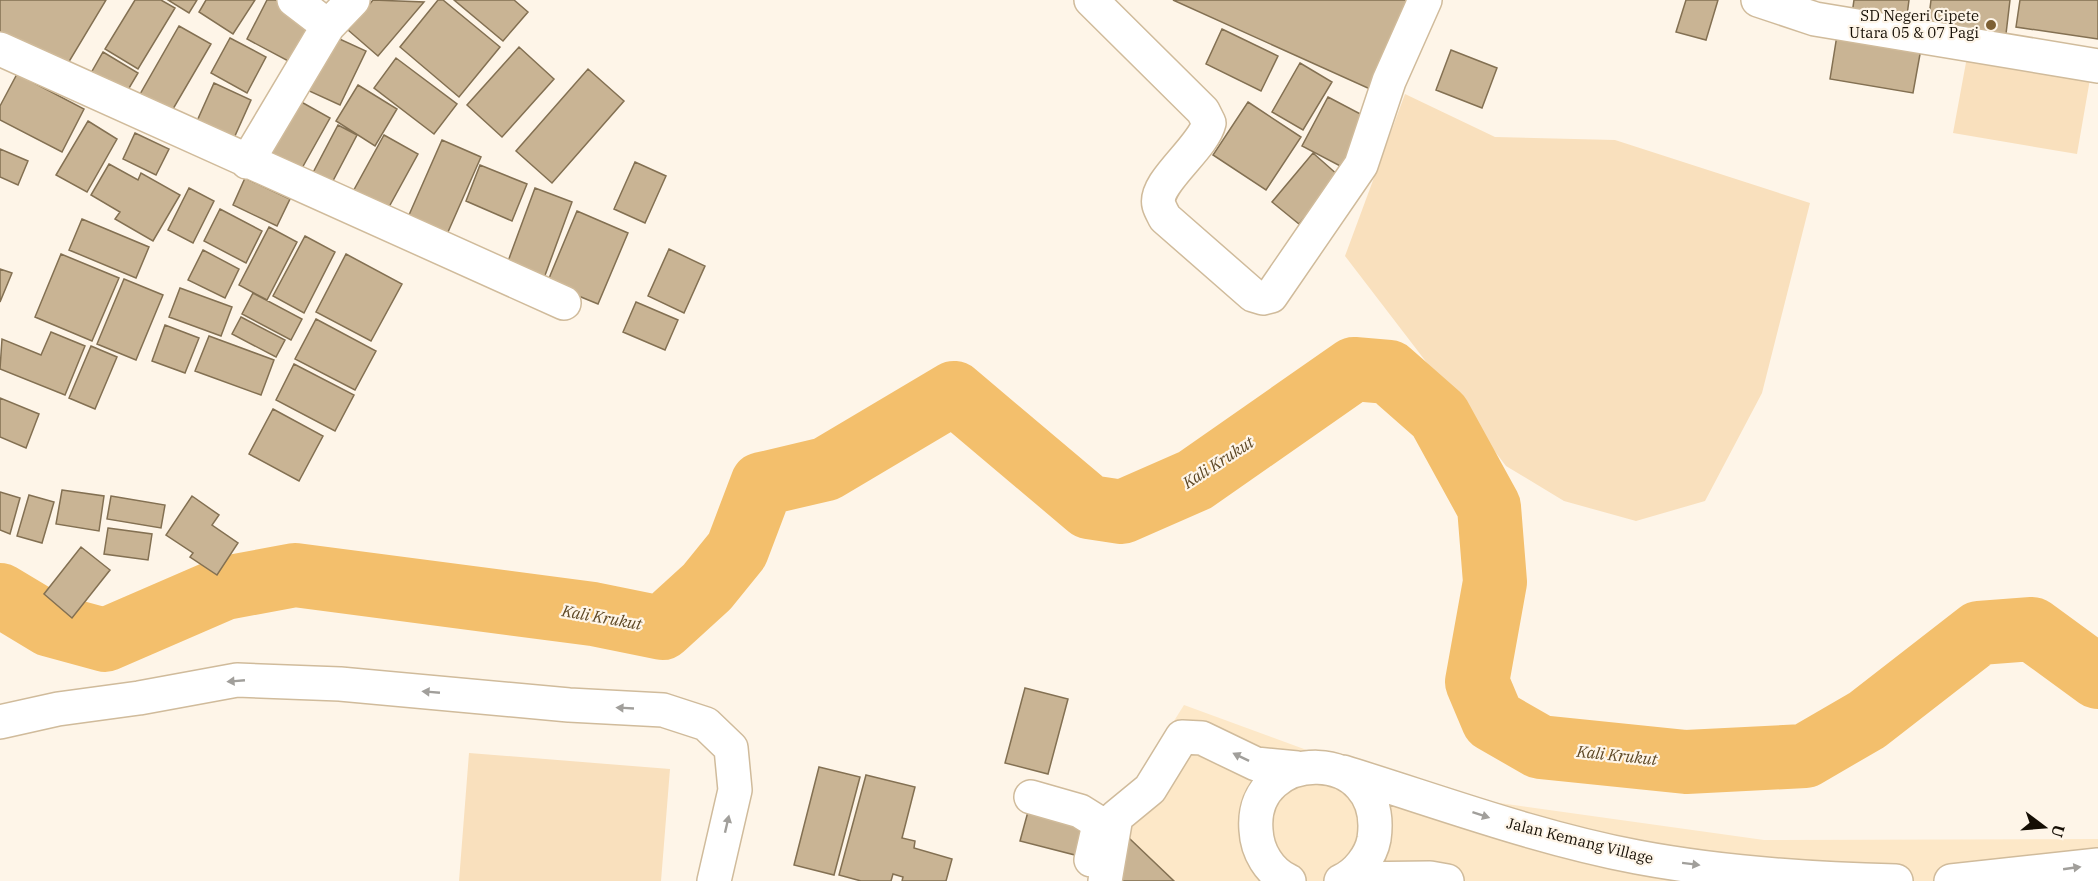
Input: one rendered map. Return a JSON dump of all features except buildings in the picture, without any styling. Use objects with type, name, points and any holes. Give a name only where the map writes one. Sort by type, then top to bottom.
[{"type":"street","points":[[294,0],[328,26]]},
{"type":"street","points":[[247,162],[328,26],[353,0]]},
{"type":"street","points":[[1091,0],[1203,111],[1209,123],[1206,135],[1161,189],[1158,204],[1165,218],[1253,295],[1263,298],[1271,296],[1361,165],[1389,81],[1425,0]]},
{"type":"street","points":[[1758,0],[1815,19],[2098,66]]},
{"type":"street","points":[[1,52],[564,303]]},
{"type":"street","points":[[0,722],[58,709],[139,698],[237,680],[340,684],[569,705],[663,710],[706,724],[731,748],[735,790],[714,881]]},
{"type":"street","name":"Jalan Kemang Village","points":[[1105,881],[1116,817],[1150,789],[1182,737],[1202,738],[1256,764],[1297,768],[1321,766],[1539,834],[1637,857],[1803,879],[1896,881]]},
{"type":"street","points":[[1275,875],[1257,843],[1255,820],[1262,797],[1277,779],[1297,768]]},
{"type":"street","points":[[1343,772],[1360,785],[1372,804],[1376,825],[1372,847],[1362,865],[1343,880]]},
{"type":"street","points":[[1031,797],[1080,811],[1096,821],[1098,829],[1086,881]]},
{"type":"street","points":[[1951,881],[2098,865]]},
{"type":"street","points":[[1343,880],[1430,878],[1447,881]]},
{"type":"shaded area","points":[[1967,57],[2090,79],[2077,154],[1953,133]]},
{"type":"shaded area","points":[[1405,94],[1495,137],[1615,140],[1810,203],[1762,393],[1705,501],[1636,521],[1564,501],[1506,466],[1345,256]]},
{"type":"shaded area","points":[[1184,705],[1421,792],[1764,840],[2098,839],[2098,881],[1096,881],[1135,783]]},
{"type":"shaded area","points":[[469,753],[670,769],[661,881],[459,881]]},
{"type":"waterway","name":"Kali Krukut","points":[[0,595],[50,625],[105,640],[225,588],[295,575],[593,614],[662,628],[707,587],[737,550],[762,484],[826,469],[954,393],[1089,507],[1122,512],[1195,480],[1354,369],[1389,372],[1439,416],[1489,507],[1495,582],[1477,682],[1493,720],[1540,747],[1686,762],[1805,756],[1867,720],[1979,633],[2032,629],[2098,677]]},
{"type":"place","name":"SD Negeri Cipete Utara 05 & 07 Pagi","points":[[1991,25]]}]
